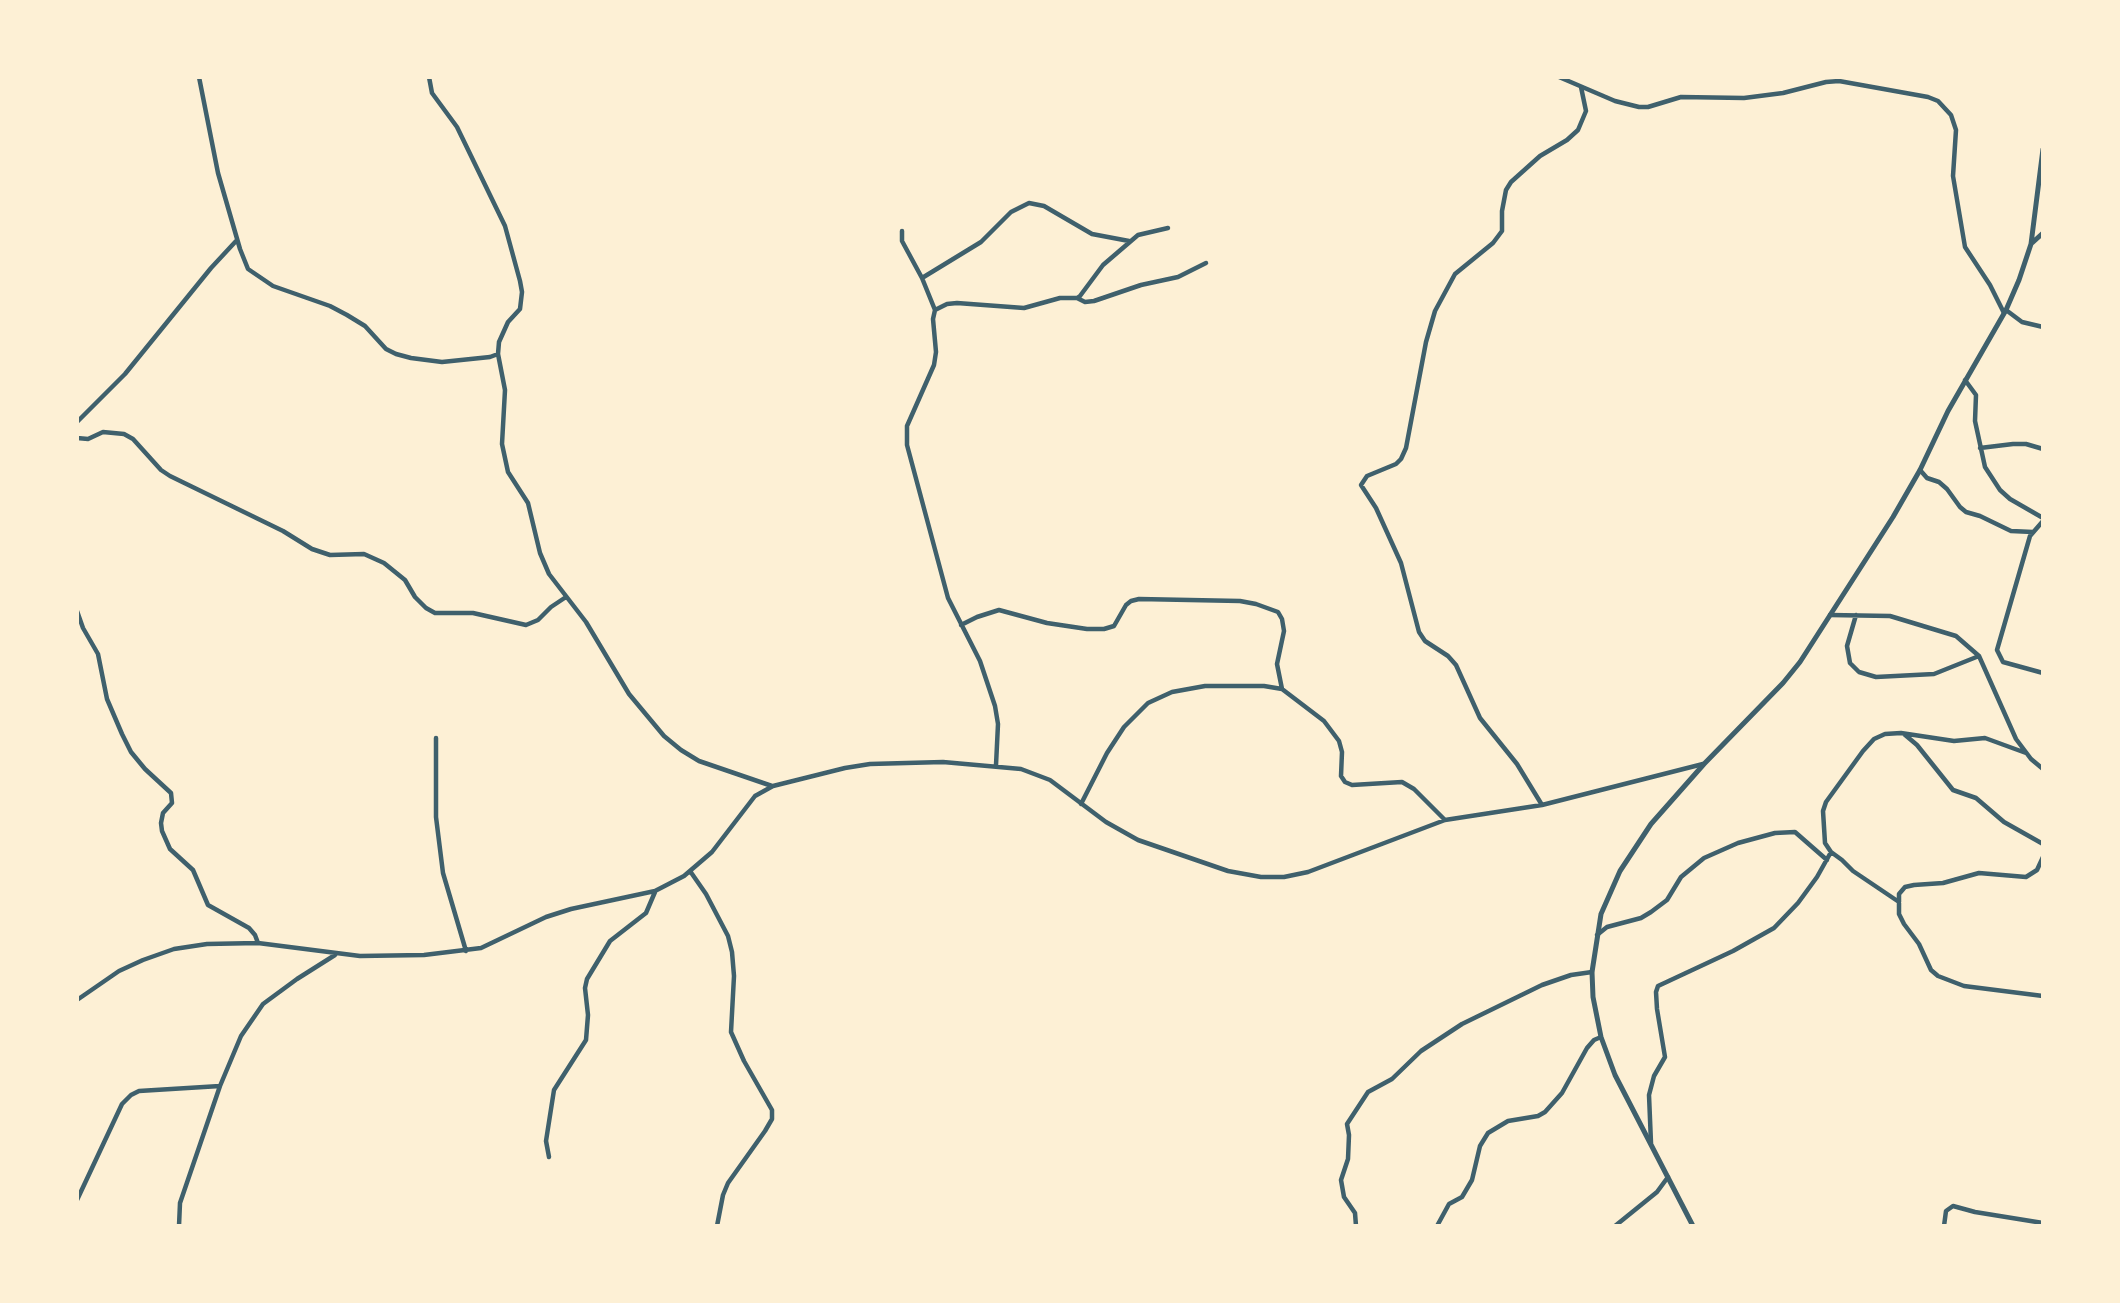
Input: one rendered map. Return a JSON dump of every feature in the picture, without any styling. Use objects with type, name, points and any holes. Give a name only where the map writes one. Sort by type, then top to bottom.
[{"type":"street","points":[[198,77],[218,173],[243,261],[256,276],[273,286],[330,306],[347,315],[365,327],[386,349],[396,354],[442,362],[498,354]]},
{"type":"street","points":[[429,77],[432,93],[457,127],[505,226],[514,257],[522,303],[501,333],[498,354],[505,390],[503,457],[508,472],[528,503],[540,553],[549,574],[586,622],[629,694],[664,736],[699,761],[773,786]]},
{"type":"street","points":[[1559,77],[1581,88],[1639,107],[1681,97],[1744,98],[1839,81],[1928,97],[1938,102],[1951,116],[1956,130],[1953,177],[1965,247],[2005,312],[2022,322],[2043,327]]},
{"type":"street","points":[[1542,805],[1523,771],[1480,718],[1457,665],[1425,641],[1419,632],[1401,563],[1376,508],[1361,485],[1367,476],[1396,464],[1401,459],[1406,448],[1426,342],[1435,311],[1455,274],[1493,243],[1502,231],[1502,211],[1506,190],[1511,182],[1540,156],[1578,130],[1586,111],[1581,88]]},
{"type":"street","points":[[1693,1226],[1615,1074],[1601,1037],[1593,997],[1592,972],[1601,914],[1620,871],[1651,824],[1704,764],[1783,683],[1830,615],[1920,470],[1965,380],[2005,312],[2031,244],[2043,149]]},
{"type":"street","points":[[922,278],[981,242],[1011,212],[1029,203],[1044,206],[1092,234],[1131,241]]},
{"type":"street","points":[[1077,298],[1104,265],[1131,241],[1146,231],[1168,228]]},
{"type":"street","points":[[902,231],[902,242],[922,278],[934,310],[936,352],[934,365],[907,426],[906,445],[944,585],[979,661],[995,706],[998,724],[996,765]]},
{"type":"street","points":[[2031,244],[2043,233]]},
{"type":"street","points":[[77,422],[125,374],[237,240]]},
{"type":"street","points":[[934,310],[957,303],[1024,308],[1059,298],[1094,301],[1141,285],[1178,277],[1206,263]]},
{"type":"street","points":[[1965,380],[1976,395],[1975,415],[1985,467],[2000,491],[2043,520],[2033,532],[2021,560],[1997,650],[2003,662],[2043,673]]},
{"type":"street","points":[[77,438],[88,439],[103,432],[124,434],[133,439],[161,470],[222,503],[283,531],[312,549],[330,555],[364,554],[384,563],[405,580],[415,597],[426,608],[435,613],[473,613],[526,625],[538,620],[566,597]]},
{"type":"street","points":[[1980,448],[2026,444],[2043,449]]},
{"type":"street","points":[[1920,470],[1927,478],[1939,482],[1947,489],[1966,512],[2011,531],[2033,532]]},
{"type":"street","points":[[961,625],[999,610],[1047,623],[1104,629],[1114,626],[1126,605],[1139,599],[1240,601],[1256,604],[1278,612],[1282,619],[1284,631],[1277,664],[1282,689]]},
{"type":"street","points":[[77,611],[98,654],[107,699],[131,752],[171,793],[172,803],[163,813],[161,823],[170,849],[193,870],[208,905],[249,928],[258,943]]},
{"type":"street","points":[[1830,615],[1881,614],[1924,624],[1956,636],[1979,656],[1998,693],[2008,722],[2026,752],[2043,769]]},
{"type":"street","points":[[1856,615],[1847,646],[1850,663],[1858,672],[1876,677],[1934,674],[1979,656]]},
{"type":"street","points":[[1081,804],[1112,744],[1124,727],[1148,703],[1172,692],[1205,686],[1252,685],[1282,689],[1310,707],[1336,735],[1342,752],[1341,776],[1345,782],[1352,785],[1402,782],[1414,789],[1445,820]]},
{"type":"street","points":[[1899,902],[1853,871],[1825,844],[1823,811],[1849,768],[1874,739],[1885,734],[1902,733],[1954,741],[1985,738],[2026,752]]},
{"type":"street","points":[[1902,733],[1917,745],[1953,790],[1976,799],[2004,822],[2043,844]]},
{"type":"street","points":[[436,738],[436,817],[443,873],[466,951]]},
{"type":"street","points":[[77,1000],[119,971],[174,949],[207,944],[258,943],[336,955],[424,955],[466,951],[490,944],[570,909],[656,891],[690,871],[722,841],[748,803],[773,786],[870,764],[943,762],[996,765],[1035,773],[1050,780],[1081,804],[1138,840],[1228,871],[1261,877],[1284,877],[1308,872],[1445,820],[1542,805],[1704,764]]},
{"type":"street","points":[[1596,935],[1607,927],[1641,918],[1651,912],[1667,900],[1681,877],[1704,859],[1738,843],[1775,833],[1795,832],[1827,860]]},
{"type":"street","points":[[1651,1144],[1649,1095],[1654,1076],[1665,1057],[1657,1009],[1658,986],[1733,951],[1774,928],[1798,902],[1831,852]]},
{"type":"street","points":[[2043,857],[2037,870],[2026,877],[1979,873],[1943,883],[1905,887],[1899,894],[1899,914],[1919,944],[1931,970],[1938,976],[1964,986],[2043,996]]},
{"type":"street","points":[[690,871],[706,894],[728,936],[734,975],[731,1032],[772,1110],[772,1119],[765,1131],[728,1183],[717,1226]]},
{"type":"street","points":[[549,1157],[546,1141],[554,1090],[586,1040],[587,979],[610,941],[646,913],[656,891]]},
{"type":"street","points":[[179,1226],[180,1203],[220,1086],[241,1036],[263,1004],[336,955]]},
{"type":"street","points":[[1356,1226],[1355,1213],[1341,1190],[1341,1173],[1348,1159],[1347,1124],[1368,1092],[1392,1079],[1421,1051],[1462,1024],[1542,985],[1592,972]]},
{"type":"street","points":[[1437,1226],[1449,1204],[1462,1197],[1472,1180],[1480,1146],[1488,1133],[1508,1121],[1538,1116],[1545,1112],[1562,1093],[1587,1048],[1601,1037]]},
{"type":"street","points":[[77,1200],[122,1104],[131,1094],[139,1091],[220,1086]]},
{"type":"street","points":[[1615,1226],[1657,1192],[1668,1177]]},
{"type":"street","points":[[1944,1226],[1946,1211],[1953,1206],[2043,1223]]}]
